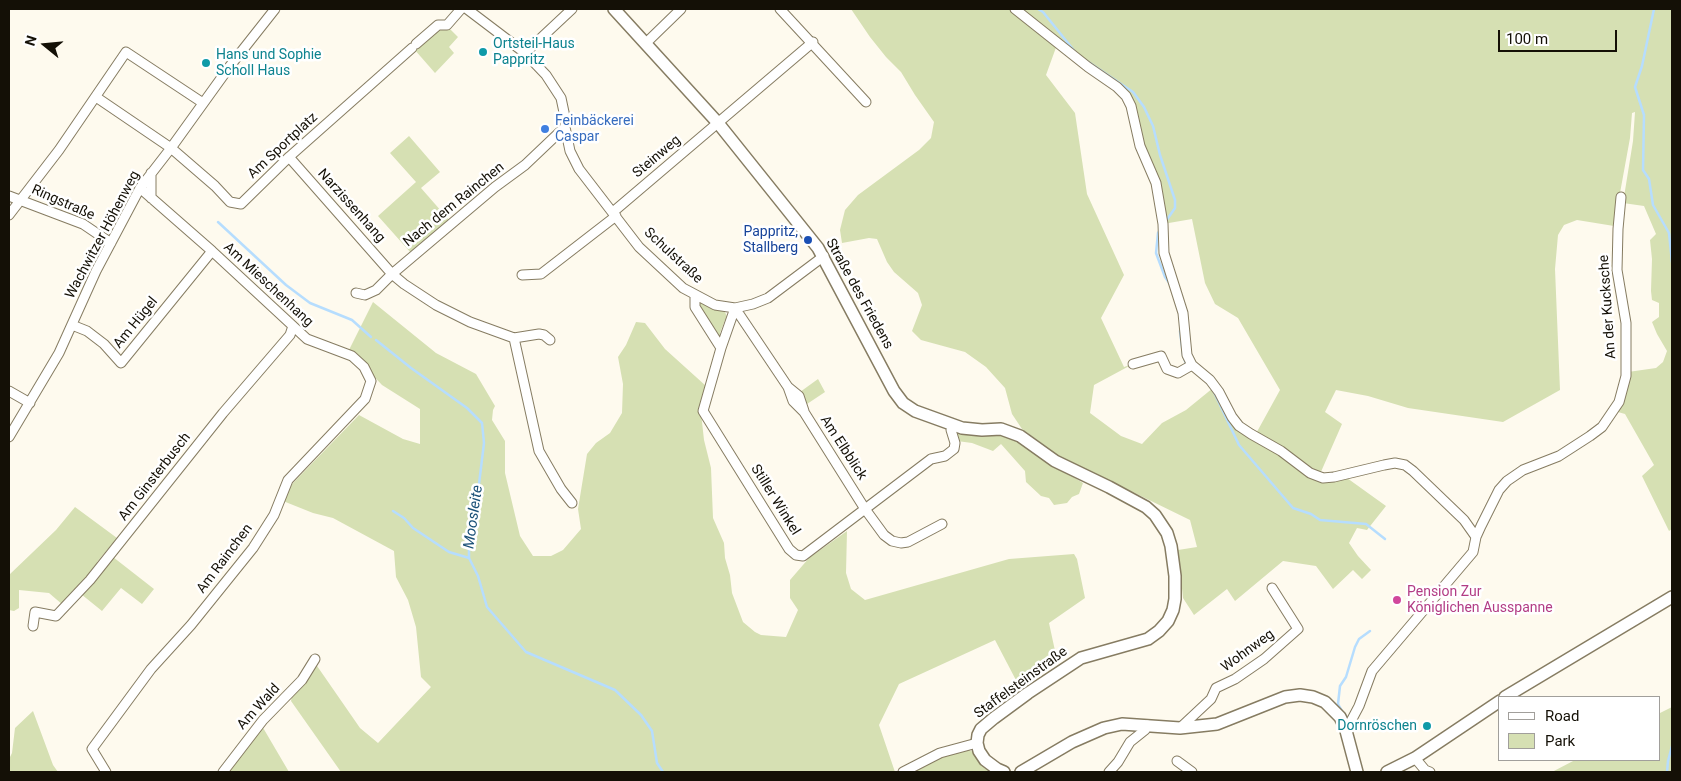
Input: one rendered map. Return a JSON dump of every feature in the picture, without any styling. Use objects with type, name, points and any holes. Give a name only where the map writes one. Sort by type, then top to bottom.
[{"type":"street","name":"Wachwitzer Höhenweg","points":[[9,437],[59,353],[96,271],[140,188],[275,9]]},
{"type":"street","name":"Am Sportplatz","points":[[171,148],[215,186],[230,202],[241,204],[289,157],[414,46],[438,25],[447,25],[462,9]]},
{"type":"street","name":"Schulstraße","points":[[467,9],[525,53],[546,74],[558,91],[563,106],[570,151],[579,169],[639,246],[694,295],[715,305],[735,308],[752,304],[768,298],[824,256]]},
{"type":"street","points":[[525,53],[572,9]]},
{"type":"street","name":"Straße des Friedens","points":[[614,9],[748,158],[824,256],[899,398],[907,406],[915,411],[972,430],[1001,429],[1012,432],[1031,442],[1054,461],[1109,487]]},
{"type":"street","points":[[646,43],[681,9]]},
{"type":"street","points":[[780,9],[813,42],[866,102]]},
{"type":"street","points":[[1015,9],[1088,67],[1117,86],[1126,96],[1131,106],[1140,146],[1156,183],[1164,233],[1164,253],[1183,313],[1187,355],[1192,365],[1210,380],[1219,392],[1239,426],[1281,451],[1310,473],[1323,478],[1390,464],[1405,465],[1414,471],[1464,520],[1476,537]]},
{"type":"street","name":"Steinweg","points":[[614,214],[813,42]]},
{"type":"street","points":[[9,196],[20,199],[59,150],[126,52],[203,103]]},
{"type":"street","points":[[96,97],[171,148]]},
{"type":"street","name":"Nach dem Rainchen","points":[[356,294],[365,295],[371,293],[495,187],[525,165],[565,127]]},
{"type":"street","name":"Narzissenhang","points":[[289,157],[392,274],[404,284],[436,305],[470,322],[514,338]]},
{"type":"street","points":[[151,173],[151,198]]},
{"type":"street","name":"Am Mieschenhang","points":[[140,188],[212,251],[307,339],[352,356],[364,367],[371,381]]},
{"type":"street","name":"An der Kucksche","points":[[1345,727],[1350,723],[1359,706],[1372,671],[1473,552],[1476,537],[1496,497],[1507,481],[1523,470],[1559,456],[1570,449],[1602,426],[1619,402],[1626,376],[1626,324],[1617,270],[1621,197]]},
{"type":"street","name":"Ringstraße","points":[[9,215],[20,199],[83,224],[111,243]]},
{"type":"street","points":[[522,275],[541,274],[614,214]]},
{"type":"street","name":"Am Hügel","points":[[72,325],[87,331],[104,344],[121,363],[212,251]]},
{"type":"street","points":[[694,295],[696,307],[721,348]]},
{"type":"street","points":[[721,348],[735,308]]},
{"type":"street","name":"Am Elbblick","points":[[735,308],[788,387],[799,396],[804,412],[860,498],[865,509],[884,535],[892,541],[900,543],[916,538],[942,524]]},
{"type":"street","name":"Am Ginsterbusch","points":[[34,626],[35,612],[56,616],[90,580],[223,413],[290,335],[293,326]]},
{"type":"street","points":[[550,340],[544,335],[539,334],[514,338],[539,451],[561,489],[572,503]]},
{"type":"street","name":"Stiller Winkel","points":[[721,348],[704,411],[784,541],[796,555],[803,556],[865,509]]},
{"type":"street","points":[[1133,364],[1161,356],[1167,369],[1178,373],[1192,365]]},
{"type":"street","name":"Am Rainchen","points":[[106,772],[92,749],[151,669],[191,625],[254,548],[274,515],[288,480],[365,399],[371,381]]},
{"type":"street","points":[[9,391],[30,403]]},
{"type":"street","points":[[865,509],[931,459],[945,456],[954,449],[955,443],[951,430],[953,425]]},
{"type":"street","name":"Staffelsteinstraße","points":[[977,744],[978,735],[981,730],[994,718],[1067,666],[1081,658],[1148,639],[1159,631],[1171,616],[1175,598],[1175,576],[1171,546],[1167,533],[1155,515],[1146,507],[1109,487]]},
{"type":"street","name":"Am Elbblick","points":[[860,498],[867,496],[876,500]]},
{"type":"street","name":"Wohnweg","points":[[1180,728],[1211,699],[1216,688],[1235,679],[1264,659],[1298,629],[1272,588]]},
{"type":"street","points":[[1507,696],[1672,597]]},
{"type":"street","name":"Am Wald","points":[[223,772],[263,720],[302,680],[315,659]]},
{"type":"street","points":[[1021,772],[1072,742],[1104,728],[1122,724],[1180,728],[1217,724],[1285,697],[1300,695],[1326,702],[1334,710],[1345,727],[1357,772]]},
{"type":"street","points":[[1387,772],[1415,758],[1498,702]]},
{"type":"street","points":[[1109,772],[1118,762],[1130,742],[1145,730],[1147,725]]},
{"type":"street","points":[[903,772],[940,752],[977,744],[985,760],[997,770],[1004,772]]},
{"type":"street","points":[[1415,758],[1425,770],[1430,772]]},
{"type":"street","points":[[1177,762],[1192,772]]},
{"type":"green space","points":[[851,9],[1672,9],[1672,529],[1669,531],[1642,476],[1654,465],[1625,414],[1618,412],[1622,404],[1628,372],[1656,368],[1663,362],[1667,351],[1652,322],[1659,317],[1659,303],[1652,300],[1651,291],[1652,259],[1650,240],[1656,234],[1644,206],[1623,203],[1633,141],[1635,112],[1632,113],[1630,138],[1614,226],[1577,220],[1564,225],[1558,235],[1555,269],[1560,390],[1503,422],[1408,408],[1368,396],[1336,390],[1325,412],[1342,424],[1320,474],[1347,478],[1386,506],[1367,530],[1357,528],[1349,543],[1371,570],[1362,579],[1353,570],[1333,589],[1316,566],[1283,561],[1235,601],[1227,589],[1194,615],[1183,598],[1178,550],[1197,547],[1190,520],[1059,456],[1022,429],[1012,414],[1005,388],[986,367],[965,352],[921,340],[912,331],[922,305],[918,293],[894,272],[887,262],[877,239],[869,238],[842,243],[840,230],[845,210],[858,195],[919,150],[931,138],[934,122],[901,72],[870,37]],"holes":[[[1058,42],[1126,96],[1156,183],[1163,224],[1192,219],[1205,283],[1215,304],[1238,318],[1280,390],[1253,439],[1213,388],[1186,410],[1162,423],[1142,444],[1121,436],[1090,413],[1094,385],[1133,364],[1124,367],[1101,318],[1124,275],[1087,194],[1075,113],[1046,75]]]},
{"type":"green space","points":[[449,28],[458,37],[449,47],[454,53],[435,73],[414,49],[437,30]]},
{"type":"green space","points":[[409,136],[440,172],[421,188],[449,220],[411,253],[378,216],[416,182],[390,153]]},
{"type":"green space","points":[[373,302],[436,353],[476,374],[495,406],[492,420],[505,441],[505,473],[520,536],[533,556],[551,556],[563,550],[581,529],[578,509],[587,454],[596,443],[610,433],[622,413],[623,384],[618,357],[626,345],[636,322],[645,323],[665,349],[706,386],[701,413],[704,440],[711,468],[713,518],[724,543],[732,593],[743,622],[755,632],[761,635],[786,637],[798,610],[790,598],[790,580],[809,558],[847,531],[846,573],[851,589],[865,600],[1009,559],[1074,554],[1077,559],[1085,598],[1049,623],[1057,660],[1018,684],[995,640],[899,684],[879,725],[895,772],[341,772],[291,701],[292,696],[315,663],[360,728],[378,743],[431,687],[421,677],[416,627],[408,600],[396,577],[394,551],[333,518],[313,513],[283,501],[292,484],[359,415],[403,439],[420,444],[420,409],[382,385],[349,350]]},
{"type":"green space","points":[[699,302],[724,311],[726,314],[728,320],[725,320],[720,333],[722,335],[721,339],[718,339]]},
{"type":"green space","points":[[818,379],[825,392],[807,404],[800,392]]},
{"type":"green space","points":[[955,430],[970,435],[1008,436],[1029,446],[1046,460],[1083,483],[1079,494],[1072,497],[1067,503],[1054,505],[1049,498],[1041,496],[1026,482],[1025,471],[1001,444],[993,451],[972,443],[957,441]]},
{"type":"green space","points":[[75,507],[117,538],[97,562],[100,565],[63,605],[49,593],[19,590],[19,608],[14,611],[9,610],[9,575],[56,530]]},
{"type":"green space","points":[[113,557],[154,589],[142,604],[121,588],[102,611],[81,594]]},
{"type":"green space","points":[[1672,707],[1672,772],[1552,772],[1573,761],[1661,761],[1661,712]]},
{"type":"green space","points":[[33,711],[53,765],[58,772],[9,772],[9,759],[12,753],[15,728]]},
{"type":"green space","points":[[262,726],[289,772],[227,772]]},
{"type":"green space","points":[[959,750],[969,750],[975,753],[993,772],[909,772],[940,755]]},
{"type":"waterway","points":[[1038,9],[1043,12],[1076,53]]},
{"type":"waterway","points":[[1654,9],[1642,66],[1635,87],[1644,115],[1643,170],[1649,179],[1653,205],[1669,233],[1672,262]]},
{"type":"waterway","points":[[1087,61],[1133,92],[1144,107],[1153,126],[1160,155],[1175,200],[1175,208],[1166,221]]},
{"type":"waterway","name":"Moosleite","points":[[218,222],[286,285],[310,303],[352,320],[371,337]]},
{"type":"waterway","points":[[1160,230],[1156,253],[1165,277],[1170,284]]},
{"type":"waterway","points":[[1180,331],[1186,364]]},
{"type":"waterway","name":"Moosleite","points":[[376,340],[467,408],[482,423],[484,443],[479,484],[475,497],[469,558],[478,576],[487,607],[526,652],[615,690],[641,715],[652,731],[657,763],[663,772]]},
{"type":"waterway","points":[[1213,390],[1239,445],[1293,508],[1311,514],[1320,520],[1366,524],[1385,539]]},
{"type":"waterway","points":[[393,511],[404,518],[413,528],[449,552],[469,558]]},
{"type":"waterway","points":[[1342,711],[1338,704],[1340,686],[1346,677],[1359,639],[1370,631]]},
{"type":"waterway","points":[[1667,772],[1672,746]]},
{"type":"place","name":"Ortsteil-Haus Pappritz","points":[[483,52]]},
{"type":"place","name":"Hans und Sophie Scholl Haus","points":[[206,63]]},
{"type":"place","name":"Feinbäckerei Caspar","points":[[545,129]]},
{"type":"place","name":"Pappritz, Stallberg","points":[[808,240]]},
{"type":"place","name":"Pension Zur Königlichen Ausspanne","points":[[1397,600]]},
{"type":"place","name":"Dornröschen","points":[[1427,726]]}]
